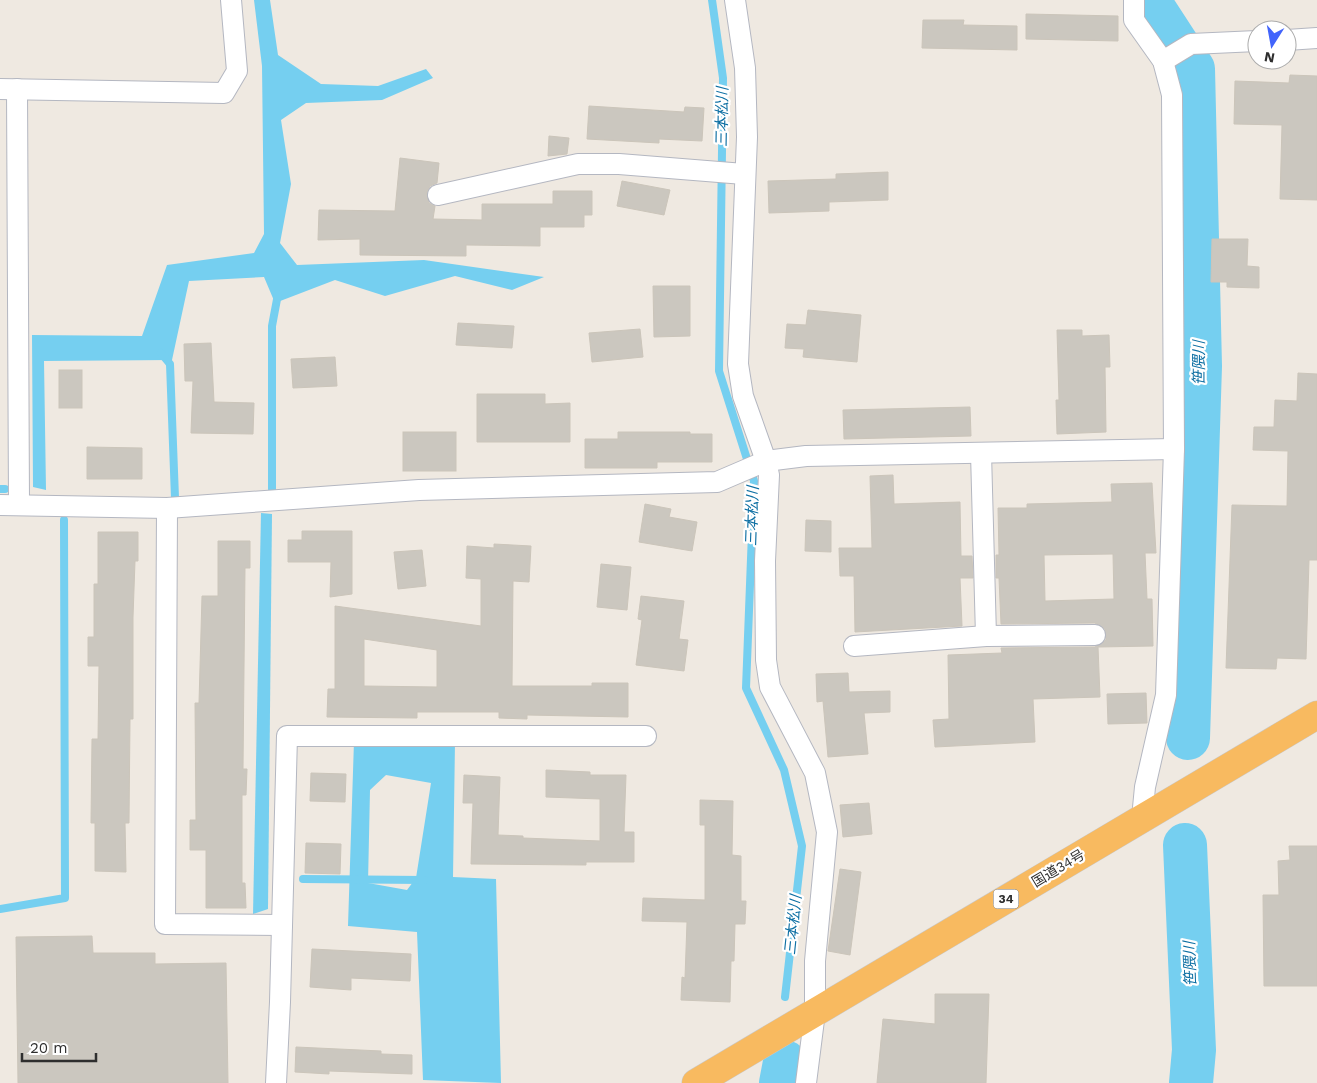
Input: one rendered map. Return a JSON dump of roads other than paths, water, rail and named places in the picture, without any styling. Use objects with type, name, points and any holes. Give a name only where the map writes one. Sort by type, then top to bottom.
[{"type":"highway","name":"国道34号","points":[[696,1083],[1317,715]]},
{"type":"street","points":[[232,0],[237,71],[224,92],[9,89],[10,504],[167,508],[419,490],[717,482],[766,461],[806,456],[1174,449]]},
{"type":"street","points":[[735,0],[745,68],[747,137],[744,174],[738,364],[744,396],[769,475],[765,561],[766,660],[770,687],[815,773],[827,832],[814,961],[815,1012],[806,1083]]},
{"type":"street","points":[[1134,0],[1134,20],[1163,61],[1172,95],[1174,449],[1166,695],[1145,787],[1142,818]]},
{"type":"street","points":[[1297,39],[1317,38]]},
{"type":"street","points":[[1163,61],[1191,44],[1247,41]]},
{"type":"street","points":[[438,195],[578,164],[619,164],[744,174]]},
{"type":"street","points":[[981,452],[986,636]]},
{"type":"street","points":[[167,508],[165,924],[282,925]]},
{"type":"street","points":[[854,646],[986,636],[1095,635]]},
{"type":"street","points":[[276,1083],[287,736],[646,736]]},
{"type":"water","points":[[254,0],[270,0],[278,55],[321,84],[378,86],[426,69],[433,78],[382,100],[306,103],[281,120],[291,184],[280,243],[297,265],[424,260],[544,277],[512,290],[455,276],[385,296],[335,280],[275,303],[264,277],[189,281],[172,360],[44,361],[46,490],[33,487],[32,335],[142,336],[167,265],[254,253],[264,234],[262,66]]},
{"type":"water","points":[[261,513],[272,514],[268,909],[253,914]]},
{"type":"water","points":[[354,741],[455,742],[453,877],[496,879],[501,1083],[423,1080],[417,932],[348,926]],"holes":[[[386,775],[431,783],[416,878],[407,890],[368,883],[370,790]]]},
{"type":"waterway","name":"三本松川","points":[[712,0],[723,78],[719,371],[754,481],[746,688],[784,770],[802,846],[785,997]]},
{"type":"waterway","name":"笹隈川","points":[[1152,0],[1152,6],[1193,69],[1200,366],[1188,738]]},
{"type":"waterway","points":[[272,489],[272,326],[278,294]]},
{"type":"waterway","points":[[161,353],[170,364],[175,498]]},
{"type":"waterway","points":[[0,489],[5,489]]},
{"type":"waterway","points":[[0,909],[65,898],[64,520]]},
{"type":"waterway","name":"笹隈川","points":[[1185,845],[1194,1050],[1191,1083]]},
{"type":"waterway","points":[[303,879],[424,880]]},
{"type":"waterway","name":"三本松川","points":[[781,1083],[785,1062]]}]
